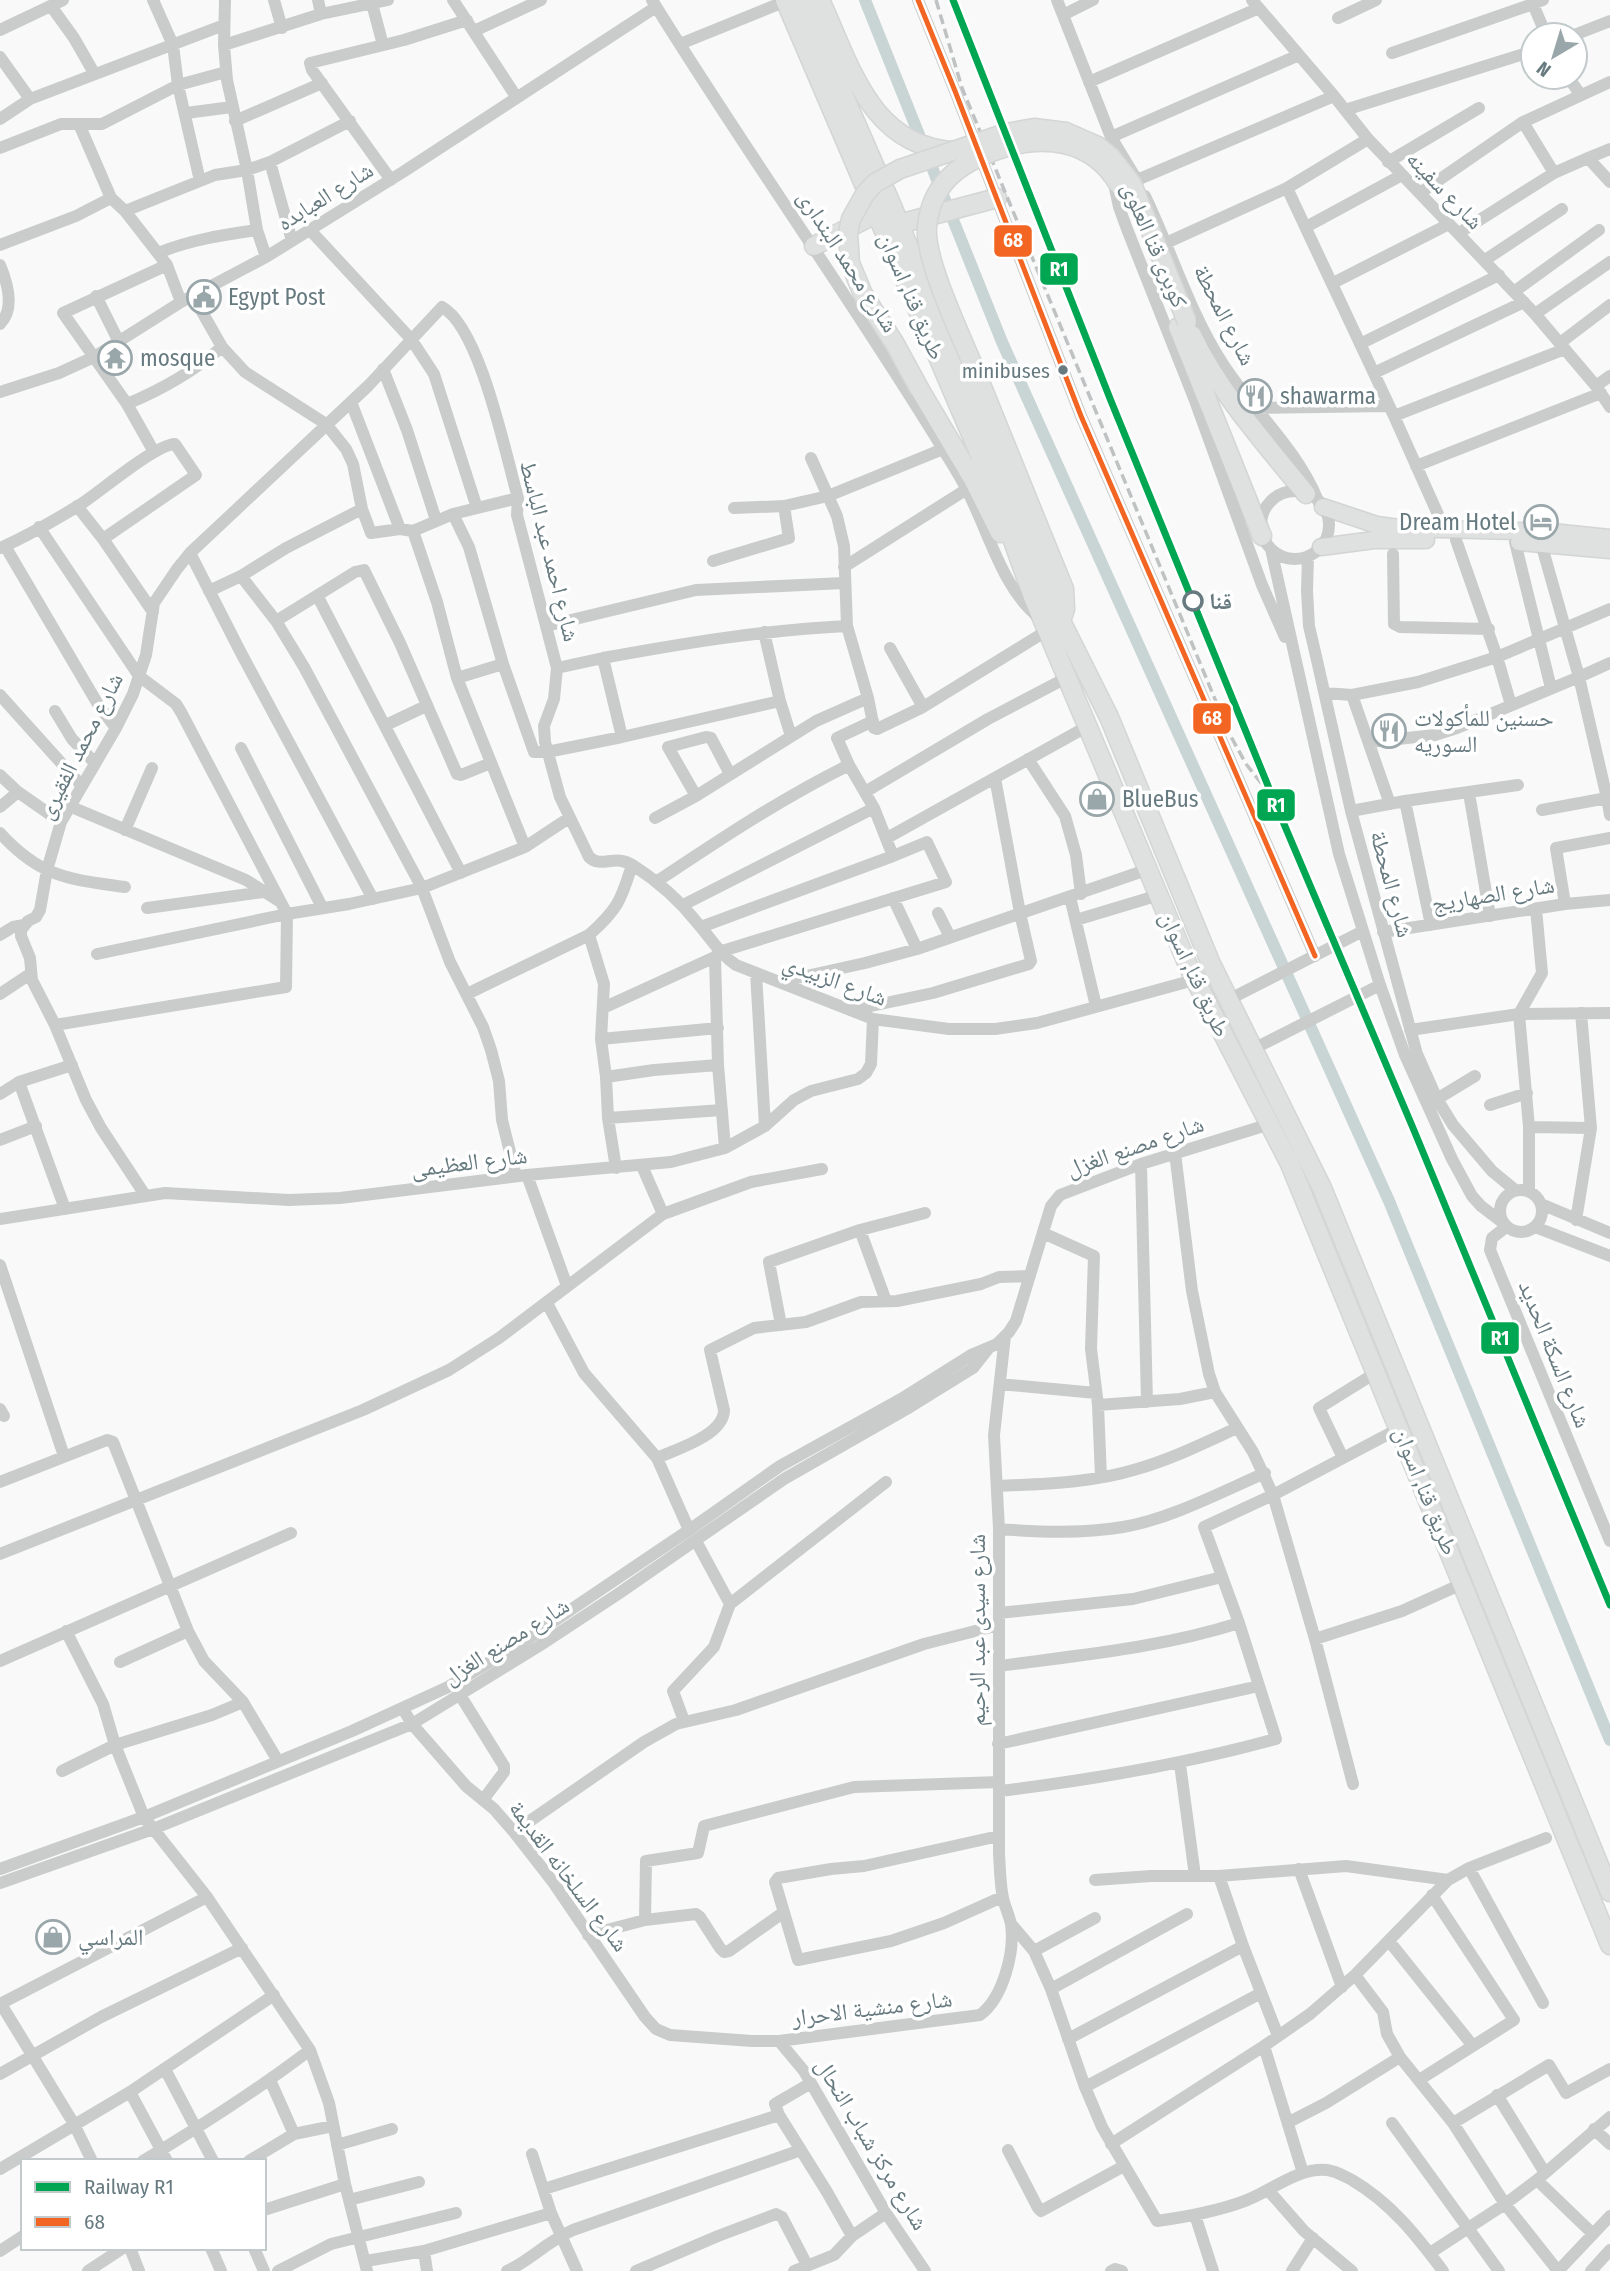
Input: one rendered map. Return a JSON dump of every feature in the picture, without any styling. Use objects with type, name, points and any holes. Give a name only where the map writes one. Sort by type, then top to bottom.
[{"type":"highway","name":"طريق قنا, اسوان","points":[[791,0],[871,178],[999,498],[1024,573],[1051,624],[1109,717],[1228,1000],[1322,1188],[1610,1892]]},
{"type":"highway","points":[[820,0],[862,92],[877,114],[906,139],[929,148],[954,150]]},
{"type":"highway","name":"كوبرى قنا العلوى","points":[[1024,573],[855,279],[850,263],[848,233],[857,205],[875,183],[900,169],[954,150],[1034,128],[1066,132],[1098,146],[1111,157],[1132,184],[1182,325],[1267,542]]},
{"type":"highway","name":"كوبرى قنا العلوى","points":[[1051,624],[1065,609],[1064,589],[930,253],[927,228],[929,214],[941,187],[960,167],[973,159],[1022,143],[1063,143],[1088,155],[1108,170],[1121,189],[1182,325],[1220,383],[1316,501]]},
{"type":"highway","points":[[900,225],[990,200]]},
{"type":"highway","points":[[814,246],[884,210]]},
{"type":"highway","name":"طريق قنا, اسوان","points":[[884,210],[900,225],[1051,624],[1068,677],[1194,980],[1290,1164],[1464,1583],[1610,1945]]},
{"type":"main road","points":[[1316,501],[1377,525],[1515,542],[1610,550]]},
{"type":"main road","points":[[1315,552],[1374,540],[1450,535],[1552,532],[1610,538]]},
{"type":"street","points":[[153,0],[173,45],[178,85],[200,181]]},
{"type":"street","points":[[225,0],[226,72],[257,230],[266,257]]},
{"type":"street","points":[[274,0],[282,28]]},
{"type":"street","points":[[318,0],[321,14]]},
{"type":"street","points":[[224,45],[321,14],[388,0]]},
{"type":"street","points":[[453,0],[517,98]]},
{"type":"street","points":[[391,180],[310,67],[312,62],[471,26],[541,0]]},
{"type":"street","points":[[680,44],[791,0]]},
{"type":"street","points":[[918,0],[990,200],[1315,956]]},
{"type":"street","name":"شارع المحطة","points":[[1057,0],[1111,137],[1138,180],[1219,359],[1304,472],[1316,501]]},
{"type":"street","points":[[1063,15],[1093,0]]},
{"type":"street","points":[[1338,18],[1376,0]]},
{"type":"street","points":[[372,2],[383,45]]},
{"type":"street","points":[[1392,53],[1538,2],[1543,21]]},
{"type":"street","points":[[0,30],[57,3],[94,74]]},
{"type":"street","name":"شارع محمد البندارى","points":[[654,3],[814,246],[943,449],[967,489],[1013,589],[1026,606],[1051,624]]},
{"type":"street","name":"شارع العبابده","points":[[0,392],[59,373],[94,356],[187,299],[266,257],[517,98],[654,3]]},
{"type":"street","points":[[1089,82],[1255,4]]},
{"type":"street","name":"شارع سفينه","points":[[1255,4],[1367,139],[1515,291],[1598,389],[1610,407]]},
{"type":"street","points":[[1589,29],[1610,21]]},
{"type":"street","points":[[0,119],[30,99],[224,25]]},
{"type":"street","points":[[1111,137],[1299,55]]},
{"type":"street","points":[[1345,110],[1519,55]]},
{"type":"street","points":[[0,57],[30,99]]},
{"type":"street","points":[[0,148],[61,124],[102,124],[178,85],[226,72]]},
{"type":"street","points":[[1420,193],[1523,122],[1610,82]]},
{"type":"street","points":[[235,121],[322,83]]},
{"type":"street","points":[[1138,180],[1334,96]]},
{"type":"street","points":[[186,113],[232,107]]},
{"type":"street","points":[[1388,162],[1479,108]]},
{"type":"street","points":[[125,211],[215,175],[247,170],[270,162],[350,121]]},
{"type":"street","points":[[1523,122],[1554,173]]},
{"type":"street","points":[[79,124],[111,198],[125,211],[167,265],[187,299],[222,347],[245,372],[326,424],[346,449],[353,464],[362,509],[371,533],[406,529],[518,498]]},
{"type":"street","name":"شارع المحطة","points":[[1111,137],[1114,184],[1119,207],[1194,398],[1262,585],[1296,660]]},
{"type":"street","points":[[1166,243],[1287,188],[1367,139]]},
{"type":"street","points":[[1333,284],[1454,229],[1554,173],[1610,149]]},
{"type":"street","points":[[1588,158],[1610,182]]},
{"type":"street","points":[[270,162],[292,241]]},
{"type":"street","points":[[1306,227],[1402,175]]},
{"type":"street","points":[[1287,188],[1450,535],[1489,629],[1511,705]]},
{"type":"street","points":[[0,246],[76,216],[111,198]]},
{"type":"street","points":[[1485,260],[1562,209]]},
{"type":"street","points":[[158,253],[202,239],[257,230]]},
{"type":"street","points":[[310,230],[411,339],[434,374],[478,508]]},
{"type":"street","points":[[1515,291],[1599,230]]},
{"type":"street","points":[[1535,314],[1610,262]]},
{"type":"street","points":[[0,265],[9,305],[8,315],[0,324]]},
{"type":"street","points":[[155,452],[127,404],[63,313],[167,265]]},
{"type":"street","points":[[1360,344],[1499,275]]},
{"type":"street","points":[[96,296],[119,342]]},
{"type":"street","points":[[1374,373],[1524,302]]},
{"type":"street","points":[[1255,408],[1392,411],[1562,346],[1610,305]]},
{"type":"street","name":"شارع محمد الفقيرى","points":[[24,925],[39,914],[47,870],[61,822],[116,728],[139,676],[148,644],[154,603],[165,585],[190,553],[351,402],[439,308]]},
{"type":"street","name":"شارع احمد عبد الباسط","points":[[439,308],[444,308],[457,322],[478,362],[518,498],[517,515],[557,668],[554,699],[544,726],[547,752],[569,818]]},
{"type":"street","points":[[127,404],[195,370],[222,347]]},
{"type":"street","points":[[383,369],[403,418],[436,520]]},
{"type":"street","points":[[1416,466],[1598,389],[1610,376]]},
{"type":"street","points":[[351,402],[437,602],[457,678],[525,847]]},
{"type":"street","points":[[103,539],[196,475],[175,444],[169,444],[155,452],[77,506],[3,547],[99,706],[116,728]]},
{"type":"street","points":[[734,508],[783,506],[828,496],[943,449]]},
{"type":"street","points":[[811,458],[841,531],[847,626],[874,728],[877,729],[923,707],[1051,624]]},
{"type":"street","points":[[844,566],[967,489]]},
{"type":"street","points":[[1293,492],[1316,501],[1327,518],[1328,530],[1315,552],[1293,559],[1277,554],[1267,542],[1262,515],[1274,499],[1293,492]]},
{"type":"street","points":[[77,506],[153,612]]},
{"type":"street","points":[[713,561],[787,540],[790,536],[783,506]]},
{"type":"street","points":[[209,591],[362,509]]},
{"type":"street","points":[[453,514],[469,547],[503,664],[534,752],[547,752],[622,737],[780,701]]},
{"type":"street","points":[[39,527],[139,676],[176,704],[181,712],[283,908],[286,987],[54,1025]]},
{"type":"street","name":"شارع المحطة","points":[[1267,542],[1339,854],[1380,985],[1405,1055],[1461,1176],[1472,1196],[1504,1225]]},
{"type":"street","points":[[1515,542],[1551,688]]},
{"type":"street","points":[[1541,543],[1566,626],[1610,814]]},
{"type":"street","name":"شارع المحطة","points":[[1315,552],[1307,591],[1309,626],[1351,811],[1417,1054],[1437,1099],[1472,1149],[1492,1171],[1515,1190]]},
{"type":"street","points":[[190,553],[373,899]]},
{"type":"street","points":[[1393,554],[1394,624],[1400,627],[1489,629]]},
{"type":"street","points":[[276,621],[355,572],[366,571],[458,775],[492,763]]},
{"type":"street","points":[[241,576],[276,621],[332,716],[422,888],[450,962],[491,1050],[499,1082],[502,1120],[521,1176],[566,1286]]},
{"type":"street","points":[[546,626],[696,590],[844,583]]},
{"type":"street","points":[[318,597],[461,873]]},
{"type":"street","points":[[1325,693],[1352,695],[1418,682],[1497,657],[1610,609]]},
{"type":"street","points":[[557,668],[718,637],[847,626]]},
{"type":"street","points":[[764,632],[791,736]]},
{"type":"street","points":[[890,648],[923,707]]},
{"type":"street","points":[[603,658],[622,737]]},
{"type":"street","points":[[1370,742],[1435,735],[1485,718],[1610,663]]},
{"type":"street","points":[[457,678],[503,664]]},
{"type":"street","points":[[865,792],[988,719],[1068,677]]},
{"type":"street","points":[[0,695],[81,785]]},
{"type":"street","points":[[1352,695],[1390,804]]},
{"type":"street","points":[[655,818],[696,796],[817,721],[868,698]]},
{"type":"street","points":[[386,725],[426,706]]},
{"type":"street","points":[[55,711],[72,738],[94,762]]},
{"type":"street","points":[[873,721],[837,737],[849,765],[874,808],[893,856]]},
{"type":"street","points":[[887,838],[1088,726]]},
{"type":"street","points":[[696,796],[668,747],[711,738],[730,774]]},
{"type":"street","points":[[241,748],[322,907]]},
{"type":"street","points":[[1028,760],[1065,816],[1076,855],[1076,920],[1096,1006]]},
{"type":"street","points":[[656,882],[807,786],[849,765]]},
{"type":"street","points":[[125,830],[152,768]]},
{"type":"street","points":[[0,775],[18,792],[61,822]]},
{"type":"street","points":[[852,1010],[933,993],[1029,964],[1031,958],[995,778]]},
{"type":"street","points":[[1351,811],[1518,785]]},
{"type":"street","points":[[0,807],[18,792]]},
{"type":"street","points":[[1469,793],[1490,916]]},
{"type":"street","points":[[1542,810],[1608,798]]},
{"type":"street","points":[[1405,801],[1431,925]]},
{"type":"street","points":[[69,806],[246,880],[283,908]]},
{"type":"street","points":[[683,905],[874,808]]},
{"type":"street","points":[[97,954],[283,908],[322,907],[422,888],[525,847],[569,818],[593,861],[598,863],[618,859],[632,865],[622,899],[616,909],[589,935],[467,994]]},
{"type":"street","points":[[0,833],[16,851],[33,864],[72,879],[125,887]]},
{"type":"street","points":[[1565,904],[1556,848],[1610,838]]},
{"type":"street","points":[[603,1008],[717,955],[946,882],[927,842],[701,927]]},
{"type":"street","name":"شارع الزبيدي","points":[[632,865],[683,905],[701,927],[717,955],[873,1019],[923,1027],[995,1030],[1037,1023],[1194,980]]},
{"type":"street","points":[[779,982],[917,949],[1149,869]]},
{"type":"street","points":[[147,908],[263,892]]},
{"type":"street","points":[[1076,920],[1159,895]]},
{"type":"street","points":[[893,898],[917,949]]},
{"type":"street","name":"شارع الصهاريج","points":[[1384,933],[1565,904],[1610,900]]},
{"type":"street","points":[[1529,1192],[1529,1127],[1519,1014],[1542,973],[1536,909]]},
{"type":"street","points":[[938,913],[950,937]]},
{"type":"street","points":[[0,935],[13,927],[24,925],[21,936],[30,958],[30,974],[93,1114],[145,1195]]},
{"type":"street","points":[[1228,1000],[1363,932]]},
{"type":"street","points":[[589,935],[604,984],[601,1040],[608,1118],[616,1168]]},
{"type":"street","points":[[717,955],[718,1065],[725,1148]]},
{"type":"street","points":[[756,973],[765,1126]]},
{"type":"street","points":[[0,994],[30,974]]},
{"type":"street","points":[[1253,1049],[1380,985]]},
{"type":"street","points":[[1576,1220],[1591,1128],[1581,1013]]},
{"type":"street","points":[[1410,1030],[1519,1014],[1610,1013]]},
{"type":"street","name":"شارع العظيمى","points":[[0,1219],[165,1193],[289,1200],[340,1198],[521,1176],[671,1162],[725,1148],[765,1126],[794,1100],[811,1091],[858,1079],[866,1073],[871,1064],[873,1019]]},
{"type":"street","points":[[601,1040],[718,1028]]},
{"type":"street","points":[[0,1094],[19,1082],[72,1065]]},
{"type":"street","points":[[606,1077],[718,1065]]},
{"type":"street","points":[[1437,1099],[1475,1076]]},
{"type":"street","points":[[19,1082],[65,1209]]},
{"type":"street","points":[[1490,1105],[1527,1094]]},
{"type":"street","points":[[608,1118],[722,1110]]},
{"type":"street","name":"شارع مصنع الغزل","points":[[0,1869],[144,1817],[403,1709],[488,1664],[784,1479],[973,1368],[1016,1321],[1051,1206],[1060,1195],[1141,1164],[1270,1124]]},
{"type":"street","points":[[0,1140],[36,1126]]},
{"type":"street","points":[[1529,1127],[1591,1128]]},
{"type":"street","points":[[1175,1153],[1192,1291],[1209,1374],[1215,1392],[1265,1474],[1273,1495],[1353,1784]]},
{"type":"street","points":[[1141,1164],[1147,1402]]},
{"type":"street","points":[[642,1166],[663,1214]]},
{"type":"street","points":[[0,1553],[363,1410],[421,1384],[476,1354],[663,1214],[751,1182],[822,1169]]},
{"type":"street","points":[[1541,1204],[1542,1214],[1535,1227],[1524,1233],[1511,1231],[1504,1225],[1499,1209],[1509,1193],[1515,1190],[1529,1192],[1541,1204],[1610,1233]]},
{"type":"street","points":[[781,1325],[769,1262],[860,1230],[925,1213]]},
{"type":"street","name":"شارع السكة الحديد","points":[[1504,1225],[1492,1238],[1490,1250],[1610,1541]]},
{"type":"street","points":[[1535,1227],[1610,1256]]},
{"type":"street","points":[[860,1230],[886,1301]]},
{"type":"street","points":[[1043,1233],[1094,1256],[1091,1328],[1101,1477]]},
{"type":"street","points":[[0,1265],[64,1456]]},
{"type":"street","points":[[657,1458],[712,1432],[720,1425],[724,1410],[710,1350],[754,1328],[806,1322],[861,1301],[886,1301],[936,1294],[999,1277],[1031,1276]]},
{"type":"street","points":[[547,1303],[584,1373],[657,1458],[692,1536],[730,1604]]},
{"type":"street","name":"شارع سيدى عبد الرحيم","points":[[1005,1336],[994,1435],[999,1529],[999,1836],[1002,1897],[1011,1924]]},
{"type":"street","points":[[1342,1456],[1319,1408],[1377,1373]]},
{"type":"street","points":[[1000,1384],[1097,1399],[1147,1402],[1215,1392]]},
{"type":"street","points":[[645,1920],[646,1862],[698,1853],[701,1829],[704,1826],[854,1787],[1056,1785],[1181,1764],[1276,1739],[1239,1623],[1204,1527],[1273,1495],[1342,1456],[1400,1428]]},
{"type":"street","points":[[997,1486],[1101,1477],[1136,1470],[1237,1429]]},
{"type":"street","points":[[0,1482],[64,1456],[110,1440],[113,1442],[188,1631],[204,1661],[243,1702],[278,1761]]},
{"type":"street","points":[[999,1529],[1078,1532],[1125,1527],[1160,1516],[1265,1474]]},
{"type":"street","points":[[684,1721],[673,1691],[714,1647],[730,1604],[886,1482]]},
{"type":"street","points":[[0,1661],[291,1533]]},
{"type":"street","name":"شارع مصنع الغزل","points":[[0,1883],[153,1829],[412,1724],[540,1646],[692,1536]]},
{"type":"street","points":[[514,1832],[644,1742],[684,1721],[736,1710],[999,1619],[1133,1599],[1222,1577]]},
{"type":"street","points":[[1315,1639],[1402,1611],[1464,1583]]},
{"type":"street","points":[[999,1667],[1170,1642],[1239,1623]]},
{"type":"street","points":[[66,1631],[103,1704],[115,1745],[144,1817],[206,1897],[310,2050],[322,2079],[345,2184],[367,2266],[551,2213]]},
{"type":"street","points":[[120,1662],[188,1631]]},
{"type":"street","points":[[999,1744],[1259,1686]]},
{"type":"street","points":[[460,1695],[504,1766],[504,1772],[483,1800]]},
{"type":"street","points":[[62,1771],[115,1745],[243,1702]]},
{"type":"street","name":"شارع السلخانه القديمة","points":[[403,1709],[412,1724],[466,1786],[514,1832],[656,2029]]},
{"type":"street","points":[[1181,1764],[1195,1877]]},
{"type":"street","points":[[999,1836],[864,1866],[778,1878],[775,1882],[798,1960],[891,1941],[944,1923],[1002,1897]]},
{"type":"street","points":[[1111,2144],[1310,2014],[1355,1975],[1448,1880],[1469,1868],[1546,1839]]},
{"type":"street","points":[[1095,1881],[1151,1876],[1219,1876],[1346,1866],[1448,1880]]},
{"type":"street","points":[[1469,1868],[1543,2003]]},
{"type":"street","points":[[1299,1869],[1342,1987]]},
{"type":"street","points":[[1219,1876],[1278,2036]]},
{"type":"street","points":[[1419,2080],[1514,2020],[1432,1895]]},
{"type":"street","points":[[91,2159],[74,2124],[0,2004],[206,1897]]},
{"type":"street","points":[[588,1935],[645,1920],[698,1915],[724,1952],[784,1912]]},
{"type":"street","points":[[1051,1989],[1187,1914]]},
{"type":"street","points":[[1034,1951],[1095,1918]]},
{"type":"street","points":[[1011,1924],[1034,1951],[1051,1989],[1085,2087],[1111,2144],[1157,2221],[1195,2216],[1246,2201],[1303,2173],[1327,2170],[1338,2173],[1370,2191],[1401,2218],[1443,2271]]},
{"type":"street","name":"شارع منشية الاحرار","points":[[656,2029],[670,2035],[724,2040],[779,2040],[979,2015],[992,2002],[1001,1984],[1011,1945],[1011,1924]]},
{"type":"street","points":[[1389,1941],[1473,2046]]},
{"type":"street","points":[[1068,2039],[1243,1946]]},
{"type":"street","points":[[0,2074],[101,2017],[242,1948]]},
{"type":"street","points":[[1355,1975],[1383,2012],[1387,2034],[1400,2057],[1452,2123],[1505,2204],[1558,2271],[1610,2216]]},
{"type":"street","points":[[1085,2087],[1261,1993]]},
{"type":"street","points":[[0,2169],[130,2092],[274,1995]]},
{"type":"street","name":"شارع مركز شباب النحال","points":[[779,2040],[797,2060],[886,2213],[925,2271]]},
{"type":"street","points":[[1264,2046],[1303,2173]]},
{"type":"street","points":[[130,2092],[164,2155],[196,2129],[271,2080],[310,2050]]},
{"type":"street","points":[[1289,2122],[1326,2103],[1400,2057]]},
{"type":"street","points":[[1452,2123],[1549,2065],[1566,2093],[1610,2069]]},
{"type":"street","points":[[165,2069],[212,2159]]},
{"type":"street","points":[[271,2080],[294,2134]]},
{"type":"street","points":[[811,2083],[775,2104],[852,2236]]},
{"type":"street","points":[[1497,2095],[1541,2176],[1592,2234]]},
{"type":"street","points":[[544,2189],[779,2115]]},
{"type":"street","points":[[1430,2253],[1505,2204],[1610,2116]]},
{"type":"street","points":[[1392,2123],[1499,2271]]},
{"type":"street","points":[[252,2159],[294,2134],[333,2126]]},
{"type":"street","points":[[337,2145],[392,2129]]},
{"type":"street","points":[[1594,2129],[1610,2144]]},
{"type":"street","points":[[506,2271],[520,2268],[550,2241],[562,2235],[801,2150]]},
{"type":"street","points":[[1008,2150],[1041,2211],[1124,2166]]},
{"type":"street","points":[[532,2154],[551,2213],[577,2271]]},
{"type":"street","points":[[349,2200],[419,2182]]},
{"type":"street","points":[[266,2209],[345,2184]]},
{"type":"street","points":[[1268,2190],[1293,2221],[1352,2271]]},
{"type":"street","points":[[278,2271],[317,2250],[359,2236],[456,2213]]},
{"type":"street","points":[[636,2271],[718,2235],[776,2214],[782,2217],[800,2269],[834,2255],[852,2236],[886,2213]]},
{"type":"street","points":[[1195,2216],[1213,2271]]},
{"type":"street","points":[[0,2251],[21,2237]]},
{"type":"street","points":[[1292,2271],[1313,2238]]},
{"type":"street","points":[[88,2271],[119,2250]]},
{"type":"street","points":[[131,2250],[139,2271]]},
{"type":"street","points":[[212,2250],[221,2271]]},
{"type":"street","points":[[255,2250],[264,2271]]},
{"type":"street","points":[[424,2250],[428,2271]]},
{"type":"street","points":[[1595,2269],[1610,2250]]},
{"type":"street","points":[[1111,2271],[1122,2271]]},
{"type":"waterway","points":[[865,0],[1002,342],[1389,1201],[1610,1740]]},
{"type":"railway","points":[[936,0],[962,88],[1229,733],[1246,764],[1273,798]]},
{"type":"rail line","name":"R1","points":[[953,0],[1111,401],[1273,798],[1610,1605]]},
{"type":"transit line","name":"68","points":[[918,0],[1081,416],[1315,956]]},
{"type":"place","name":"Egypt Post","points":[[204,297]]},
{"type":"place","name":"mosque","points":[[115,358]]},
{"type":"place","name":"minibuses","points":[[1063,370]]},
{"type":"place","name":"shawarma","points":[[1255,396]]},
{"type":"place","name":"Dream Hotel","points":[[1541,522]]},
{"type":"place","name":"قنا","points":[[1193,601]]},
{"type":"place","name":"حسنين للمأكولات السوريه","points":[[1389,731]]},
{"type":"place","name":"BlueBus","points":[[1097,799]]},
{"type":"place","name":"المراسي","points":[[53,1937]]}]
